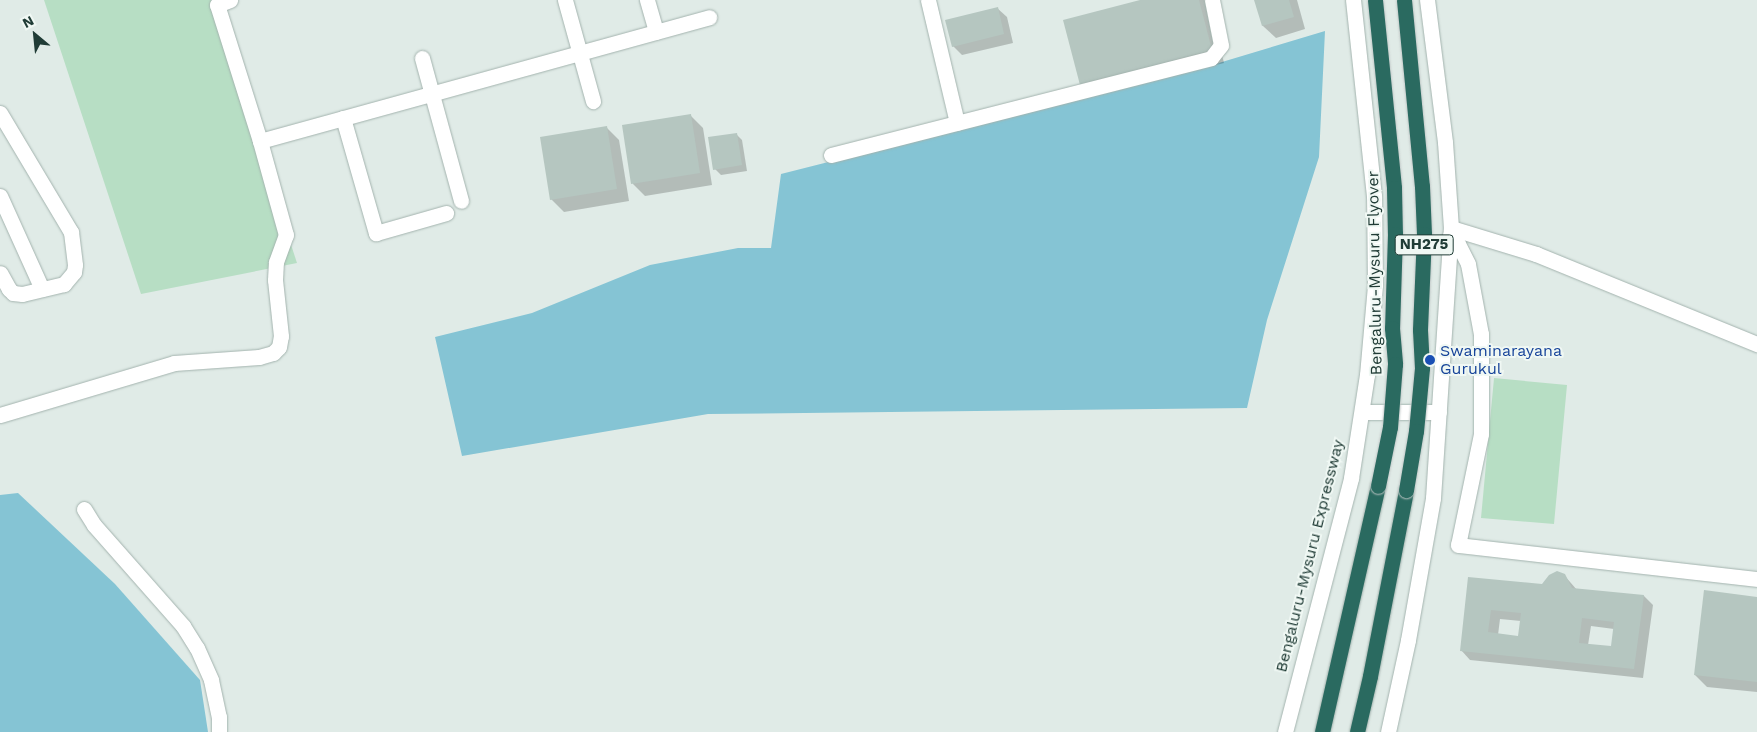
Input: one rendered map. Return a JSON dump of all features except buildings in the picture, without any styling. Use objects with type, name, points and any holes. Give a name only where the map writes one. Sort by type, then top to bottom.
[{"type":"highway","name":"Bengaluru-Mysuru Flyover","points":[[1322,732],[1390,427],[1395,364],[1392,328],[1395,234],[1394,188],[1375,0]]},
{"type":"highway","name":"NH275","points":[[1357,732],[1391,576],[1416,430],[1422,368],[1420,330],[1424,234],[1422,186],[1404,0]]},
{"type":"street","points":[[0,415],[174,363],[259,357],[273,353],[279,347],[281,336],[275,280],[276,262],[286,235],[260,141],[217,5],[230,0]]},
{"type":"street","points":[[566,0],[593,101]]},
{"type":"street","points":[[647,0],[656,32]]},
{"type":"street","points":[[928,0],[956,123]]},
{"type":"street","points":[[831,155],[1211,58],[1221,45],[1212,0]]},
{"type":"street","name":"Bengaluru-Mysuru Expressway","points":[[1285,732],[1351,478],[1368,375],[1375,285],[1374,196],[1353,0]]},
{"type":"street","name":"NH275","points":[[1388,732],[1408,640],[1432,505],[1451,232],[1445,142],[1427,0]]},
{"type":"street","points":[[260,141],[709,18]]},
{"type":"street","points":[[422,58],[462,201]]},
{"type":"street","points":[[0,113],[67,224],[74,241],[75,265],[70,279],[58,286],[22,294],[13,292],[0,273]]},
{"type":"street","points":[[342,118],[376,233],[446,213]]},
{"type":"street","points":[[0,196],[42,290]]},
{"type":"street","points":[[1451,232],[1536,254],[1757,344]]},
{"type":"street","points":[[1451,232],[1468,264],[1481,334],[1481,434],[1458,545],[1757,579]]},
{"type":"street","points":[[1362,412],[1439,412]]},
{"type":"street","points":[[84,509],[94,525],[183,626],[197,648],[211,680],[218,709],[219,732]]},
{"type":"green space","points":[[44,0],[211,0],[297,263],[141,294]]},
{"type":"green space","points":[[1494,378],[1567,385],[1554,524],[1481,518]]},
{"type":"water","points":[[1325,31],[1319,157],[1267,320],[1247,408],[708,414],[462,456],[435,337],[532,313],[650,265],[738,248],[771,248],[781,174],[1212,65]]},
{"type":"water","points":[[18,493],[115,584],[200,680],[208,732],[0,732],[0,495]]},
{"type":"place","name":"Swaminarayana Gurukul","points":[[1430,360]]}]
